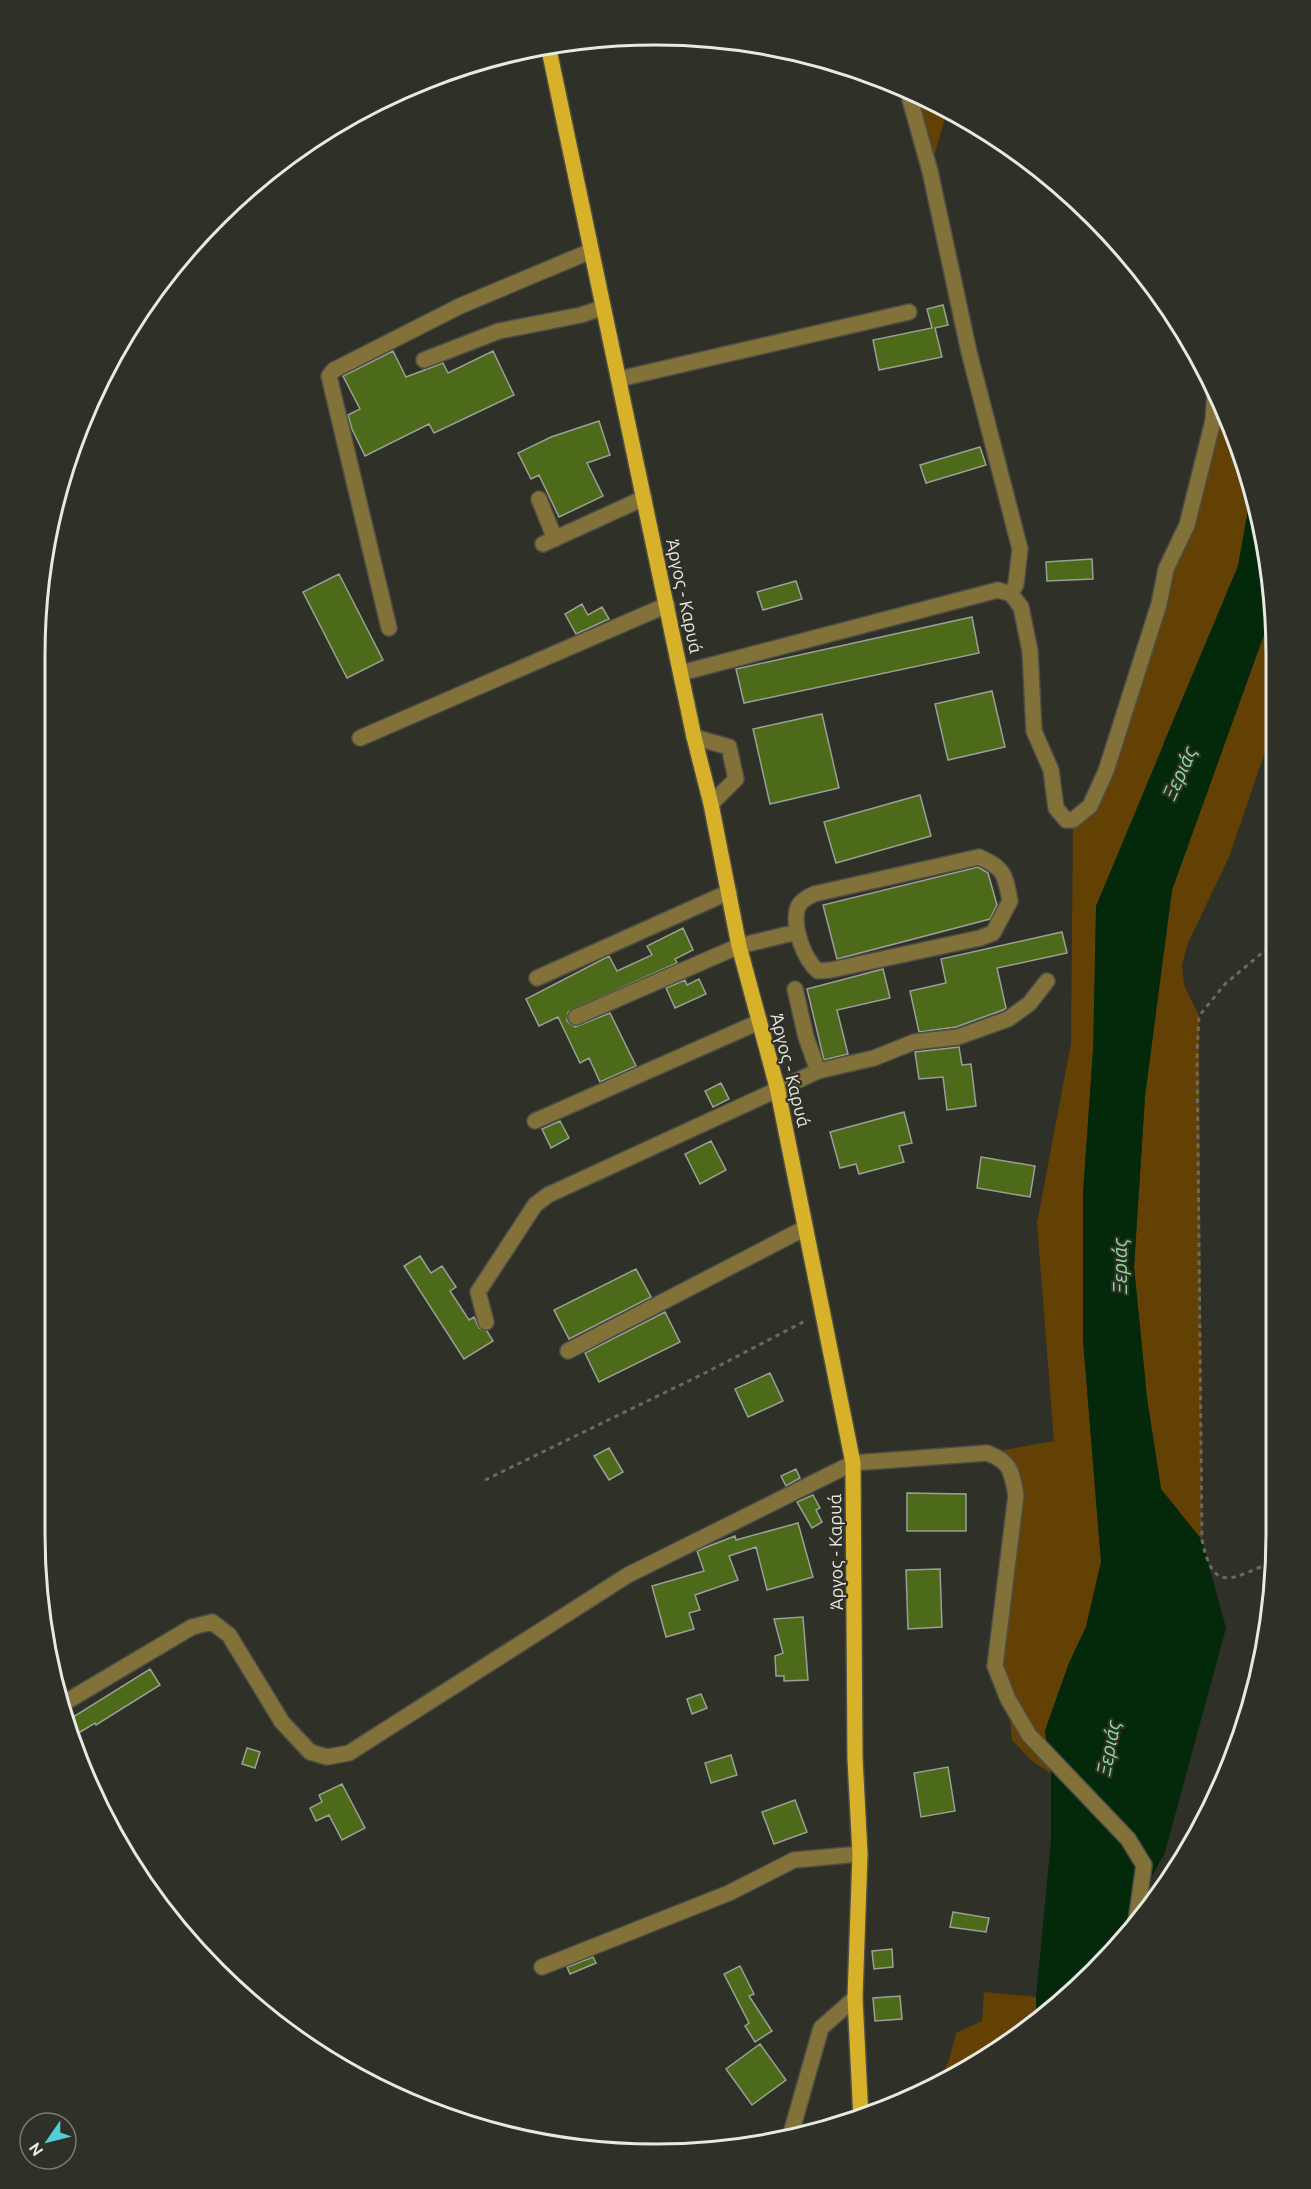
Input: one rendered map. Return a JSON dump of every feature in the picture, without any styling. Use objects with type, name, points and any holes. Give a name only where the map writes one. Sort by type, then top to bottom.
[{"type":"main road","name":"Άργος - Καρυά","points":[[550,55],[694,737],[711,804],[739,946],[777,1087],[853,1463],[855,1758],[860,1854],[855,1998],[860,2109]]},
{"type":"street","points":[[910,101],[930,171],[969,352],[1020,549],[1016,584],[1011,594]]},
{"type":"street","points":[[389,628],[351,477],[329,376],[334,370],[460,306],[591,251]]},
{"type":"street","points":[[424,360],[499,331],[581,315],[602,308]]},
{"type":"street","points":[[619,379],[909,312]]},
{"type":"street","points":[[681,673],[998,590],[1011,594],[1021,607],[1030,651],[1034,731],[1051,770],[1056,808],[1066,819],[1074,820],[1090,806],[1106,771],[1159,604],[1167,569],[1187,525],[1213,421],[1214,409]]},
{"type":"street","points":[[539,499],[549,542],[644,498]]},
{"type":"street","points":[[360,738],[667,605]]},
{"type":"street","points":[[694,737],[729,747],[736,779],[711,804]]},
{"type":"street","points":[[978,857],[991,862],[1004,873],[1011,900],[993,933],[980,938],[831,970],[818,971],[810,964],[797,932],[797,909],[802,901],[814,894],[978,857]]},
{"type":"street","points":[[537,978],[729,892]]},
{"type":"street","points":[[576,1017],[739,946],[797,932]]},
{"type":"street","points":[[486,1322],[478,1292],[539,1201],[777,1087],[818,1071],[874,1058],[914,1042],[958,1037],[1008,1019],[1029,1004],[1047,981]]},
{"type":"street","points":[[795,989],[806,1037],[818,1071]]},
{"type":"street","points":[[535,1121],[759,1022]]},
{"type":"street","points":[[568,1351],[805,1228]]},
{"type":"street","points":[[68,1700],[192,1627],[212,1622],[229,1635],[282,1722],[310,1752],[327,1757],[349,1753],[628,1575],[853,1463],[987,1453],[1004,1460],[1012,1473],[1016,1495],[995,1666],[1008,1699],[1029,1735],[1128,1839],[1144,1865],[1138,1907]]},
{"type":"street","points":[[542,1967],[729,1893],[794,1860],[860,1854]]},
{"type":"street","points":[[793,2128],[821,2028],[855,1998]]},
{"type":"path","points":[[1265,1565],[1226,1579],[1215,1575],[1207,1564],[1202,1540],[1197,1053],[1199,1016],[1225,984],[1266,950]]},
{"type":"path","points":[[485,1480],[705,1373],[822,1312]]},
{"type":"shaded area","points":[[910,101],[945,118],[930,171]]},
{"type":"shaded area","points":[[1212,405],[1234,459],[1248,510],[1238,566],[1163,744],[1093,1051],[1083,1193],[1083,1339],[1101,1562],[1086,1627],[1069,1663],[1045,1730],[1051,1774],[1031,1760],[1012,1740],[1008,1699],[995,1666],[1012,1473],[987,1453],[1054,1441],[1037,1223],[1071,1043],[1073,820],[1090,806],[1187,525]]},
{"type":"shaded area","points":[[1265,631],[1266,749],[1229,857],[1188,943],[1182,965],[1184,985],[1199,1016],[1202,1540],[1161,1489],[1147,1398],[1134,1267],[1145,1096],[1172,890]]},
{"type":"shaded area","points":[[984,1992],[1036,1997],[1036,2010],[1027,2018],[995,2041],[943,2072],[956,2033],[982,2021]]},
{"type":"water","name":"Ξεριάς","points":[[1248,510],[1261,576],[1265,631],[1172,890],[1145,1096],[1134,1267],[1147,1398],[1161,1489],[1202,1540],[1226,1628],[1165,1852],[1131,1916],[1087,1965],[1036,2010],[1051,1841],[1051,1774],[1045,1731],[1069,1663],[1086,1627],[1101,1562],[1083,1339],[1083,1193],[1093,1051],[1096,906],[1238,566]]},
{"type":"building","points":[[943,305],[948,325],[935,328],[942,357],[879,370],[873,340],[932,328],[927,309]]},
{"type":"building","points":[[393,351],[406,377],[443,363],[448,373],[493,351],[514,395],[434,433],[429,424],[365,456],[348,415],[360,409],[343,376]]},
{"type":"building","points":[[599,421],[610,455],[587,463],[603,496],[559,517],[539,475],[531,479],[518,453],[551,437]]},
{"type":"building","points":[[980,447],[986,465],[926,483],[920,465]]},
{"type":"building","points":[[1092,559],[1093,579],[1047,581],[1046,562]]},
{"type":"building","points":[[339,574],[383,660],[347,678],[303,592]]},
{"type":"building","points":[[796,581],[802,599],[763,610],[757,592]]},
{"type":"building","points":[[582,604],[588,615],[602,607],[609,619],[576,634],[565,614]]},
{"type":"building","points":[[972,617],[979,653],[744,703],[736,669]]},
{"type":"building","points":[[992,691],[1005,747],[948,760],[935,704]]},
{"type":"building","points":[[822,714],[839,788],[770,804],[753,729]]},
{"type":"building","points":[[920,795],[931,836],[836,863],[824,822]]},
{"type":"building","points":[[978,867],[988,873],[997,905],[990,919],[837,959],[823,905]]},
{"type":"building","points":[[683,928],[693,950],[675,959],[677,963],[568,1012],[567,1021],[575,1027],[610,1013],[636,1066],[600,1082],[589,1058],[580,1063],[558,1017],[539,1026],[526,999],[609,956],[617,971],[652,955],[647,946]]},
{"type":"building","points":[[1062,932],[1067,953],[997,968],[1006,1008],[956,1027],[919,1032],[910,991],[946,983],[941,959]]},
{"type":"building","points":[[883,969],[890,998],[837,1010],[848,1054],[824,1060],[807,989]]},
{"type":"building","points":[[699,979],[706,994],[675,1008],[666,988],[685,980],[687,985]]},
{"type":"building","points":[[959,1047],[962,1065],[971,1064],[976,1106],[947,1110],[943,1077],[919,1079],[915,1052]]},
{"type":"building","points":[[721,1083],[729,1099],[713,1107],[705,1091]]},
{"type":"building","points":[[904,1112],[912,1143],[899,1146],[904,1162],[859,1174],[856,1164],[840,1168],[830,1132]]},
{"type":"building","points":[[560,1121],[569,1138],[551,1148],[542,1129]]},
{"type":"building","points":[[711,1141],[726,1170],[700,1184],[685,1154]]},
{"type":"building","points":[[981,1157],[1035,1166],[1030,1197],[977,1188]]},
{"type":"building","points":[[420,1256],[431,1273],[442,1266],[456,1287],[450,1291],[469,1320],[474,1317],[479,1328],[487,1331],[493,1341],[464,1359],[404,1266]]},
{"type":"building","points":[[636,1269],[651,1297],[569,1339],[554,1310]]},
{"type":"building","points":[[665,1312],[680,1342],[599,1382],[585,1353]]},
{"type":"building","points":[[770,1373],[783,1401],[748,1417],[735,1389]]},
{"type":"building","points":[[609,1448],[623,1472],[609,1480],[594,1456]]},
{"type":"building","points":[[796,1469],[800,1478],[786,1486],[781,1476]]},
{"type":"building","points":[[907,1493],[966,1494],[966,1531],[907,1531]]},
{"type":"building","points":[[813,1495],[820,1508],[816,1510],[822,1522],[812,1528],[797,1502]]},
{"type":"building","points":[[798,1523],[813,1577],[767,1590],[756,1547],[729,1556],[738,1580],[695,1595],[700,1610],[689,1613],[694,1629],[666,1637],[652,1586],[704,1571],[697,1551],[735,1536],[736,1540]]},
{"type":"building","points":[[940,1569],[942,1627],[908,1629],[906,1570]]},
{"type":"building","points":[[803,1617],[808,1680],[784,1681],[784,1676],[776,1676],[775,1656],[783,1653],[774,1619]]},
{"type":"building","points":[[150,1669],[160,1685],[96,1725],[95,1723],[78,1733],[73,1717]]},
{"type":"building","points":[[701,1694],[707,1708],[692,1714],[687,1699]]},
{"type":"building","points":[[247,1748],[260,1752],[255,1768],[242,1764]]},
{"type":"building","points":[[731,1755],[737,1775],[711,1783],[705,1763]]},
{"type":"building","points":[[948,1767],[955,1811],[921,1817],[914,1773]]},
{"type":"building","points":[[342,1784],[365,1828],[342,1840],[329,1815],[316,1821],[310,1808],[322,1802],[319,1795]]},
{"type":"building","points":[[795,1800],[807,1832],[774,1844],[762,1812]]},
{"type":"building","points":[[953,1912],[989,1918],[986,1932],[950,1927]]},
{"type":"building","points":[[892,1949],[893,1967],[874,1969],[872,1951]]},
{"type":"building","points":[[593,1957],[596,1963],[570,1974],[567,1967]]},
{"type":"building","points":[[740,1966],[754,1994],[749,1996],[772,2031],[755,2042],[745,2026],[749,2023],[724,1974]]},
{"type":"building","points":[[900,1996],[902,2019],[875,2021],[873,1998]]},
{"type":"building","points":[[760,2044],[786,2080],[752,2105],[726,2069]]}]
